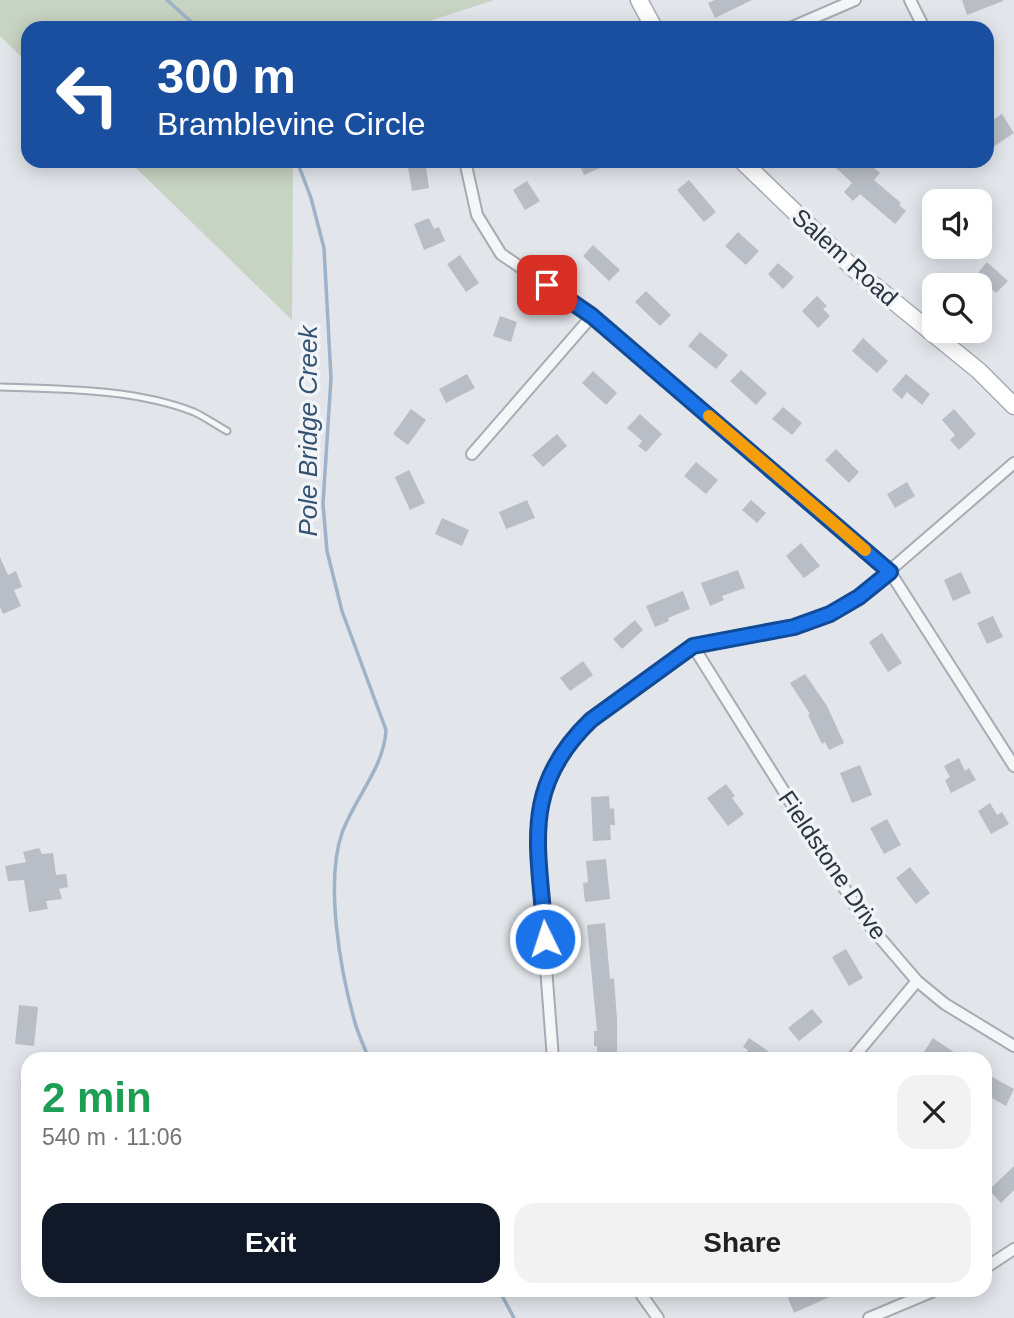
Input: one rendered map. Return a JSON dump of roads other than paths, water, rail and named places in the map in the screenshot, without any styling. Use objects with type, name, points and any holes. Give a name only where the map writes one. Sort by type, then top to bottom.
[{"type":"street","points":[[639,0],[650,21]]},
{"type":"street","points":[[806,21],[855,0]]},
{"type":"street","points":[[910,0],[920,21]]},
{"type":"street","points":[[467,168],[477,215],[501,254],[592,316],[890,572],[1014,766]]},
{"type":"street","name":"Salem Road","points":[[749,168],[854,269],[979,371],[1014,406]]},
{"type":"street","points":[[472,454],[592,316]]},
{"type":"street","points":[[552,1052],[536,836],[541,799],[547,781],[565,748],[591,720],[693,646],[794,627],[830,614],[859,597],[1014,463]]},
{"type":"street","name":"Fieldstone Drive","points":[[693,646],[863,918],[917,981],[963,1017],[1014,1046]]},
{"type":"street","points":[[858,1052],[917,981]]},
{"type":"street","points":[[992,1263],[1014,1249]]},
{"type":"street","points":[[643,1297],[658,1318]]},
{"type":"street","points":[[869,1318],[919,1297]]},
{"type":"lane","points":[[0,387],[77,389],[145,400],[194,412],[227,431]]},
{"type":"waterway","name":"Pole Bridge Creek","points":[[167,0],[190,21]]},
{"type":"waterway","name":"Pole Bridge Creek","points":[[300,168],[311,198],[324,248],[331,378],[323,504],[327,551],[342,611],[386,730],[375,770],[342,833],[335,876],[336,926],[344,976],[355,1024],[366,1052]]},
{"type":"waterway","name":"Pole Bridge Creek","points":[[503,1297],[514,1318]]}]
